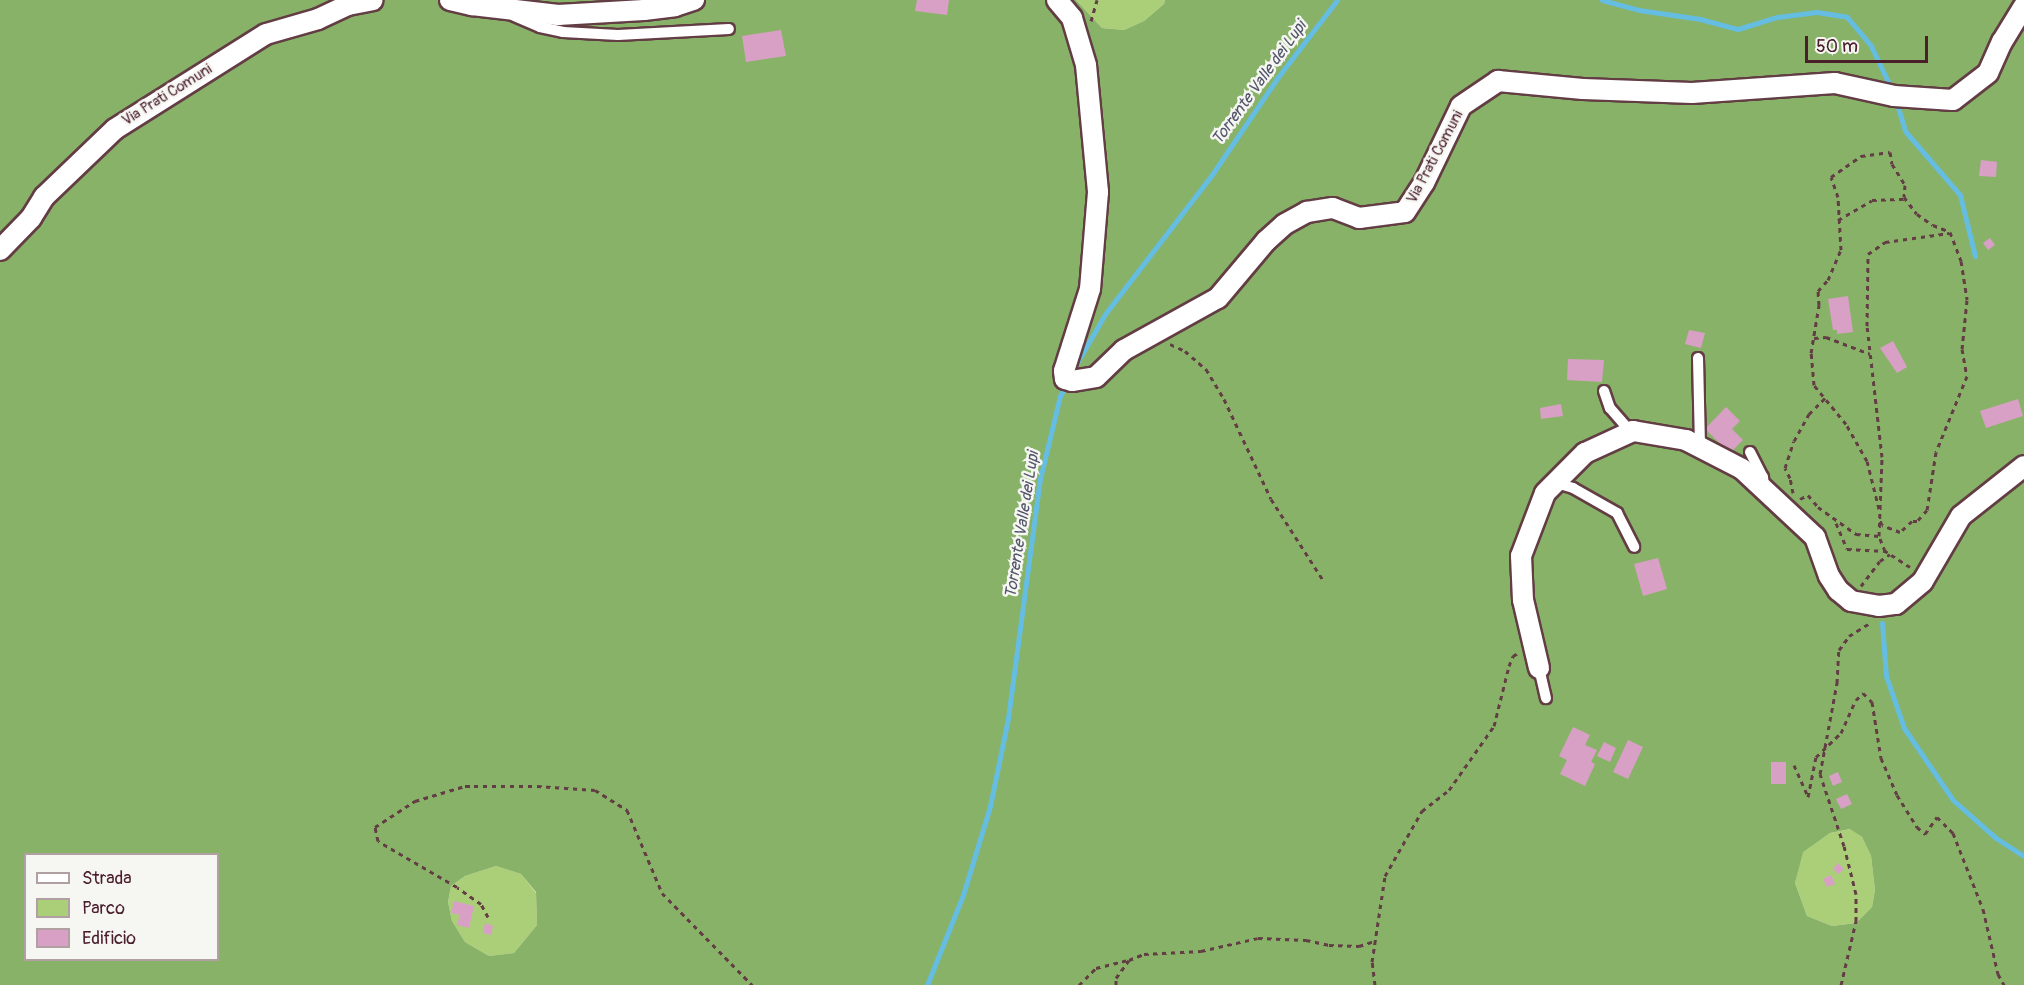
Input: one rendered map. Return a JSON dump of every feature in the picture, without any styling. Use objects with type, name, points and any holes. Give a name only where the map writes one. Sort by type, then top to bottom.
[{"type":"street","name":"Via Prati Comuni","points":[[0,249],[31,218],[44,197],[115,129],[266,34],[318,19],[348,5],[373,0]]},
{"type":"street","points":[[450,0],[558,15],[644,10],[675,6],[694,0]]},
{"type":"street","name":"Via Prati Comuni","points":[[1057,0],[1072,18],[1082,45],[1086,65],[1098,192],[1090,289],[1063,376],[1072,381],[1096,376],[1124,350],[1156,330],[1218,298],[1266,241],[1284,224],[1307,212],[1333,208],[1359,218],[1405,212],[1424,183],[1461,106],[1498,81],[1583,89],[1692,93],[1835,82],[1894,96],[1953,100],[1988,74],[2002,42],[2024,6]]},
{"type":"street","points":[[1539,668],[1523,600],[1521,556],[1545,494],[1585,453],[1631,432],[1686,440],[1742,469],[1815,537],[1829,576],[1838,590],[1854,601],[1879,606],[1894,604],[1923,581],[1961,516],[2024,466]]},
{"type":"lane","points":[[496,8],[540,27],[563,32],[618,35],[729,29]]},
{"type":"lane","points":[[1698,358],[1700,447]]},
{"type":"lane","points":[[1604,391],[1610,408],[1631,432]]},
{"type":"lane","points":[[1750,452],[1762,477],[1764,490]]},
{"type":"lane","points":[[1556,483],[1573,488],[1617,513],[1634,547]]},
{"type":"lane","points":[[1539,668],[1546,698]]},
{"type":"path","points":[[1879,509],[1867,461],[1846,424],[1814,385],[1811,353],[1820,305],[1818,291],[1828,280],[1841,250],[1838,197],[1831,177],[1861,156],[1890,152],[1892,164],[1905,185],[1906,199],[1917,214],[1933,225],[1950,232],[1961,261],[1968,300],[1962,349],[1967,376],[1936,452],[1927,510],[1917,521],[1912,521],[1900,532],[1882,525],[1879,518]]},
{"type":"path","points":[[1838,220],[1872,200],[1906,199]]},
{"type":"path","points":[[1885,551],[1880,536],[1879,518],[1882,457],[1867,326],[1868,254],[1885,242],[1950,232]]},
{"type":"path","points":[[1156,330],[1171,344],[1185,351],[1206,369],[1224,399],[1271,499],[1323,580]]},
{"type":"path","points":[[1814,338],[1826,337],[1870,354]]},
{"type":"path","points":[[1825,398],[1809,414],[1794,441],[1785,468],[1796,501],[1808,495],[1839,526],[1847,549],[1885,551],[1908,567],[1933,565]]},
{"type":"path","points":[[1833,519],[1856,534],[1880,536]]},
{"type":"path","points":[[1854,601],[1870,574],[1890,554]]},
{"type":"path","points":[[1841,985],[1856,921],[1856,894],[1844,846],[1821,782],[1825,749],[1837,683],[1839,650],[1849,636],[1894,604]]},
{"type":"path","points":[[1375,985],[1372,962],[1385,876],[1422,811],[1449,790],[1494,726],[1509,666],[1513,656],[1519,653]]},
{"type":"path","points":[[1794,765],[1808,797],[1816,757],[1842,733],[1856,700],[1863,693],[1872,702],[1881,758],[1897,795],[1917,826],[1925,834],[1938,817],[1953,833],[1983,909],[1998,974],[2004,985]]},
{"type":"path","points":[[488,917],[481,904],[457,887],[378,841],[375,828],[415,801],[465,786],[537,786],[595,790],[627,810],[662,893],[752,985]]},
{"type":"path","points":[[1079,985],[1096,968],[1144,954],[1170,955],[1227,947],[1258,938],[1359,946],[1374,941]]},
{"type":"path","points":[[1116,985],[1116,978],[1129,960]]},
{"type":"green space","points":[[0,0],[1076,0],[1102,28],[1124,30],[1144,21],[1164,4],[1165,0],[2024,0],[2024,985],[0,985]],"holes":[[[1850,829],[1862,837],[1871,856],[1875,890],[1872,907],[1856,923],[1832,926],[1807,916],[1795,883],[1803,852],[1830,833]],[[496,866],[521,874],[536,892],[537,925],[514,953],[489,956],[465,942],[452,921],[448,902],[451,886],[465,876]]]},
{"type":"green space","points":[[1076,0],[1165,0],[1164,4],[1144,21],[1124,30],[1102,28]]},
{"type":"green space","points":[[1851,829],[1862,837],[1871,856],[1875,890],[1872,907],[1856,923],[1832,926],[1807,916],[1795,883],[1802,852],[1830,833]]},
{"type":"green space","points":[[496,866],[521,874],[536,893],[537,925],[514,953],[489,956],[465,942],[452,921],[448,902],[451,886],[465,876]]},
{"type":"building","points":[[917,0],[949,0],[947,15],[915,11]]},
{"type":"building","points":[[781,30],[786,56],[746,62],[742,36]]},
{"type":"building","points":[[1981,160],[1997,162],[1996,177],[1979,176]]},
{"type":"building","points":[[1990,238],[1995,245],[1988,250],[1983,243]]},
{"type":"building","points":[[1848,296],[1853,332],[1837,334],[1837,330],[1833,330],[1828,299]]},
{"type":"building","points":[[1689,330],[1705,333],[1701,348],[1685,344]]},
{"type":"building","points":[[1893,341],[1907,367],[1897,373],[1880,348]]},
{"type":"building","points":[[1568,359],[1604,360],[1602,382],[1567,380]]},
{"type":"building","points":[[2018,399],[2023,416],[1986,428],[1980,411]]},
{"type":"building","points":[[1561,404],[1563,416],[1541,419],[1540,408]]},
{"type":"building","points":[[1726,407],[1740,421],[1732,429],[1743,440],[1730,453],[1705,429]]},
{"type":"building","points":[[1658,558],[1667,589],[1643,596],[1634,564]]},
{"type":"building","points":[[1573,727],[1590,735],[1585,745],[1597,750],[1591,762],[1595,764],[1585,786],[1560,774],[1567,760],[1559,756]]},
{"type":"building","points":[[1628,740],[1643,747],[1628,779],[1613,772]]},
{"type":"building","points":[[1604,742],[1616,748],[1610,762],[1597,756]]},
{"type":"building","points":[[1771,762],[1786,762],[1786,784],[1771,784]]},
{"type":"building","points":[[1838,772],[1842,782],[1833,786],[1829,776]]},
{"type":"building","points":[[1847,794],[1852,804],[1841,809],[1836,799]]},
{"type":"building","points":[[1838,863],[1844,869],[1838,874],[1833,869]]},
{"type":"building","points":[[1831,875],[1835,884],[1827,887],[1823,879]]},
{"type":"building","points":[[454,901],[474,906],[469,928],[457,925],[460,915],[451,913]]},
{"type":"building","points":[[485,923],[493,926],[491,935],[483,933]]},
{"type":"waterway","name":"Torrente Valle dei Lupi","points":[[1074,368],[1105,314],[1211,176],[1278,77],[1337,0]]},
{"type":"waterway","points":[[1602,0],[1639,10],[1700,19],[1738,29],[1777,17],[1817,12],[1847,17],[1871,46],[1892,90]]},
{"type":"waterway","points":[[1896,101],[1905,131],[1960,195],[1975,256]]},
{"type":"waterway","name":"Torrente Valle dei Lupi","points":[[927,985],[963,895],[990,806],[1008,718],[1040,479],[1060,396],[1066,384]]},
{"type":"waterway","points":[[1882,623],[1886,676],[1904,728],[1953,800],[1996,838],[2024,856]]}]
